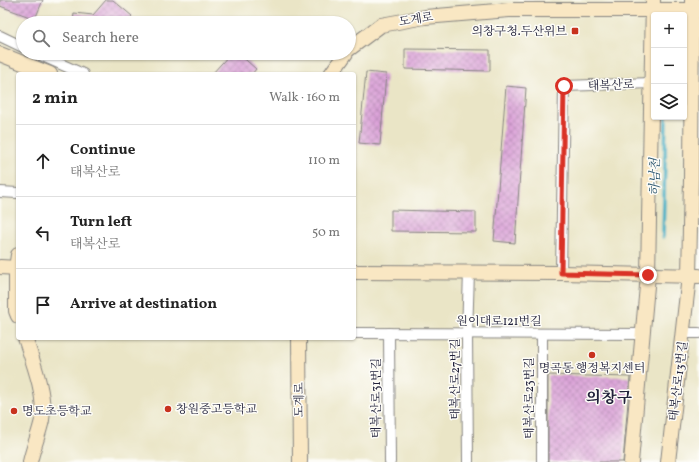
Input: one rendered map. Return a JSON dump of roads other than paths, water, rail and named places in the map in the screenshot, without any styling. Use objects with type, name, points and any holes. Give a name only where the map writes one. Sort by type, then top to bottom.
[{"type":"street","name":"도계로","points":[[356,44],[381,25],[510,5],[692,8]]},
{"type":"street","points":[[653,48],[655,7]]},
{"type":"street","name":"태복산로13번길","points":[[668,462],[690,276],[695,180],[695,100],[692,8]]},
{"type":"street","points":[[0,36],[16,44]]},
{"type":"street","points":[[0,54],[45,72]]},
{"type":"street","points":[[51,60],[78,72]]},
{"type":"street","points":[[332,72],[341,60]]},
{"type":"street","name":"태복산로","points":[[561,273],[564,86],[651,83]]},
{"type":"street","points":[[631,462],[650,275],[652,84]]},
{"type":"street","points":[[0,192],[16,193]]},
{"type":"street","points":[[0,268],[16,264]]},
{"type":"street","points":[[356,272],[561,273],[690,276]]},
{"type":"street","name":"태복산로27번길","points":[[468,462],[467,334],[469,272]]},
{"type":"street","name":"원이대로121번길","points":[[356,333],[643,334]]},
{"type":"street","name":"태복산로31번길","points":[[389,333],[390,462]]},
{"type":"street","points":[[683,333],[699,333]]},
{"type":"street","name":"태복산로23번길","points":[[542,334],[542,462]]},
{"type":"street","points":[[26,340],[43,401],[42,420],[30,462]]},
{"type":"street","name":"도계로","points":[[299,340],[300,462]]},
{"type":"waterway","name":"하남천","points":[[663,237],[666,120]]},
{"type":"place","name":"의창구청.두산위브","points":[[575,31]]},
{"type":"place","name":"명곡동 행정복지센터","points":[[592,355]]},
{"type":"place","name":"창원중고등학교","points":[[168,409]]},
{"type":"place","name":"명도초등학교","points":[[14,411]]},
{"type":"district","name":"의창구","points":[[609,397]]}]
